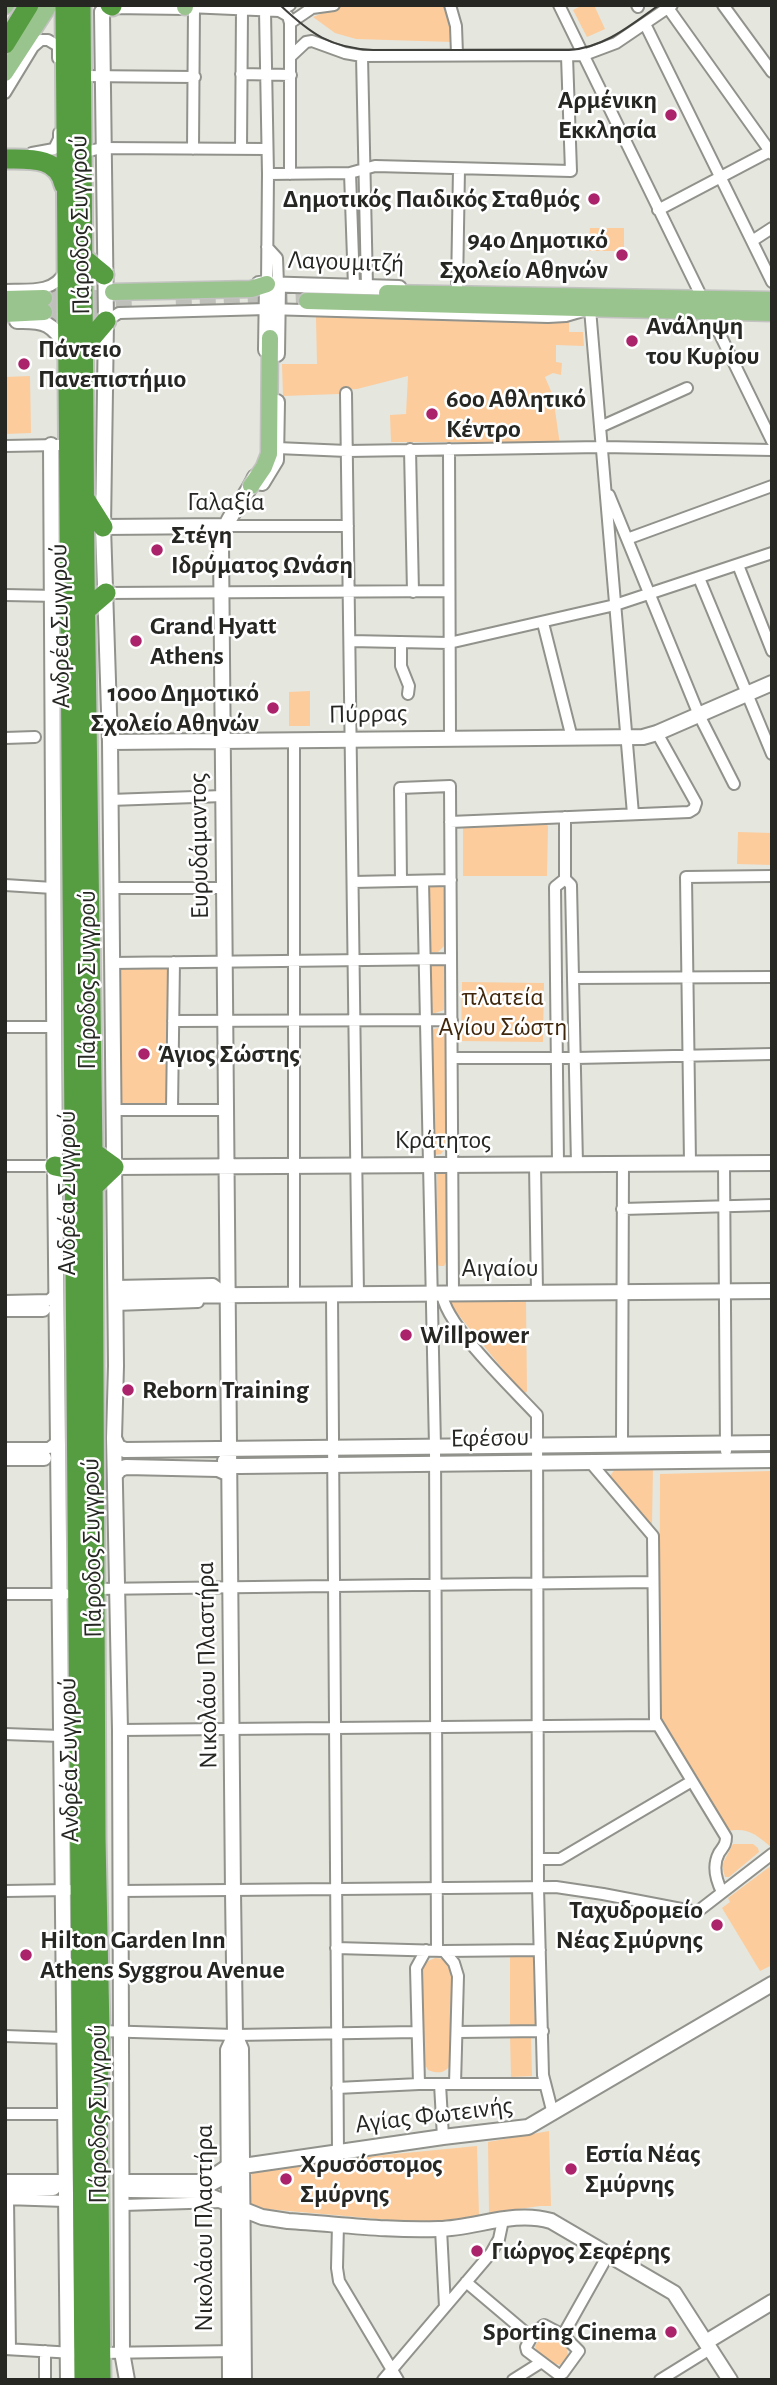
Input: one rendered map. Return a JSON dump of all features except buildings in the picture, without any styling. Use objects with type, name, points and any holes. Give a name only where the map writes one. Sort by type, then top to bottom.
[{"type":"highway","points":[[5,22],[16,5]]},
{"type":"highway","points":[[5,44],[58,7]]},
{"type":"highway","points":[[58,7],[58,46]]},
{"type":"highway","name":"Ανδρέα Συγγρού","points":[[58,7],[81,26],[81,76],[74,154],[75,348],[84,497],[84,1153],[75,1175],[76,1593],[71,1891],[85,2380]]},
{"type":"highway","name":"Ανδρέα Συγγρού","points":[[58,7],[74,154],[65,189],[75,261]]},
{"type":"highway","points":[[5,157],[43,161],[55,167],[62,176],[65,189]]},
{"type":"highway","points":[[5,167],[41,165],[52,169],[65,189]]},
{"type":"highway","points":[[75,261],[109,283]]},
{"type":"highway","points":[[75,348],[106,321]]},
{"type":"highway","name":"Ανδρέα Συγγρού","points":[[75,348],[60,445],[61,596],[84,1153],[93,1186],[76,1593],[100,2031],[84,2353],[101,2380]]},
{"type":"highway","points":[[84,497],[103,527]]},
{"type":"highway","points":[[85,611],[106,593]]},
{"type":"highway","points":[[55,1166],[84,1153],[114,1167],[93,1186]]},
{"type":"highway","points":[[55,1166],[65,1168],[75,1175]]},
{"type":"main road","points":[[5,73],[58,7]]},
{"type":"main road","points":[[109,283],[251,289],[272,284]]},
{"type":"main road","name":"Λαγουμιτζή","points":[[307,296],[705,305],[772,300]]},
{"type":"main road","points":[[5,299],[44,299]]},
{"type":"main road","points":[[5,314],[44,299]]},
{"type":"main road","name":"Λαγουμιτζή","points":[[705,305],[772,313]]},
{"type":"main road","points":[[251,486],[270,454],[270,338]]},
{"type":"street","points":[[290,174],[290,57],[295,19],[310,7],[334,5]]},
{"type":"street","points":[[450,5],[456,26],[457,54]]},
{"type":"street","points":[[559,5],[772,441]]},
{"type":"street","points":[[723,5],[772,72]]},
{"type":"street","points":[[81,26],[108,8],[188,6],[265,11],[286,7],[288,16],[295,19]]},
{"type":"street","points":[[188,6],[195,77],[193,149]]},
{"type":"street","points":[[290,57],[306,42],[312,41],[362,56],[584,55],[608,47],[670,7],[771,151],[658,210]]},
{"type":"street","name":"Πάροδος Συγγρού","points":[[108,8],[102,76],[102,148],[109,283],[103,527],[110,742],[113,1110],[118,1296],[114,1438],[126,2185],[123,2205],[122,2352],[127,2380]]},
{"type":"street","points":[[241,149],[242,9]]},
{"type":"street","points":[[265,11],[267,247],[272,284]]},
{"type":"street","points":[[645,24],[772,282]]},
{"type":"street","points":[[5,93],[37,42],[44,39],[58,46],[57,145],[49,151],[5,157]]},
{"type":"street","points":[[360,287],[365,169],[362,56]]},
{"type":"street","points":[[268,174],[350,173],[374,166],[571,171],[567,56]]},
{"type":"street","points":[[241,74],[291,75]]},
{"type":"street","points":[[81,76],[195,77]]},
{"type":"street","points":[[59,130],[74,154],[102,148],[267,149]]},
{"type":"street","points":[[457,289],[459,169]]},
{"type":"street","points":[[350,173],[360,287]]},
{"type":"street","points":[[752,241],[772,228]]},
{"type":"street","points":[[5,290],[44,299],[75,261]]},
{"type":"street","name":"Λαγουμιτζή","points":[[106,321],[119,313],[272,309],[548,317],[566,316],[590,303],[577,293],[272,284]]},
{"type":"street","name":"Ευρυδάμαντος","points":[[225,526],[237,518],[273,468],[277,448],[272,284]]},
{"type":"street","points":[[590,303],[633,814]]},
{"type":"street","name":"Ευρυδάμαντος","points":[[228,1295],[221,541],[225,526],[251,486],[262,455],[272,309]]},
{"type":"street","points":[[5,322],[34,320],[46,323],[75,348]]},
{"type":"street","points":[[600,427],[687,388]]},
{"type":"street","points":[[346,393],[358,1294]]},
{"type":"street","points":[[5,446],[60,445]]},
{"type":"street","points":[[277,448],[347,451],[602,447],[772,450]]},
{"type":"street","points":[[410,449],[412,592]]},
{"type":"street","points":[[449,449],[450,738]]},
{"type":"street","points":[[604,483],[699,715],[734,784]]},
{"type":"street","points":[[627,539],[772,486]]},
{"type":"street","name":"Γαλαξία","points":[[103,527],[348,526]]},
{"type":"street","points":[[350,641],[449,643],[615,605],[771,556]]},
{"type":"street","points":[[738,565],[772,651]]},
{"type":"street","points":[[699,578],[772,754]]},
{"type":"street","points":[[106,593],[449,591]]},
{"type":"street","points":[[5,595],[61,596]]},
{"type":"street","name":"Πάροδος Συγγρού","points":[[61,596],[53,888],[58,1441],[51,1461],[76,1593],[61,1735],[71,1891],[64,2038],[65,2114],[59,2184],[65,2201],[84,2353],[68,2380]]},
{"type":"street","points":[[543,623],[572,738]]},
{"type":"street","points":[[401,642],[401,666],[409,686],[408,694]]},
{"type":"street","name":"Πύρρας","points":[[110,742],[626,738],[657,733],[772,683]]},
{"type":"street","points":[[450,822],[689,812],[694,809],[696,803],[657,733]]},
{"type":"street","points":[[5,738],[35,737]]},
{"type":"street","points":[[294,740],[294,1294]]},
{"type":"street","points":[[401,881],[400,788],[450,786],[453,1165],[442,1293],[434,1333],[436,1950],[416,1968],[419,2084]]},
{"type":"street","points":[[110,800],[223,796]]},
{"type":"street","points":[[565,817],[565,879],[571,885],[577,1164]]},
{"type":"street","points":[[690,1163],[686,877],[772,876]]},
{"type":"street","points":[[558,1164],[555,887],[565,879]]},
{"type":"street","points":[[353,882],[451,880]]},
{"type":"street","points":[[423,881],[428,1165],[443,1301],[455,1325],[537,1415],[538,1887],[544,2084],[553,2114]]},
{"type":"street","points":[[5,885],[53,888]]},
{"type":"street","points":[[111,888],[224,888]]},
{"type":"street","points":[[111,963],[225,964],[452,959]]},
{"type":"street","points":[[172,1109],[174,962]]},
{"type":"street","points":[[573,978],[772,977]]},
{"type":"street","points":[[173,1021],[452,1020]]},
{"type":"street","points":[[5,1027],[54,1027]]},
{"type":"street","points":[[452,1058],[772,1054]]},
{"type":"street","points":[[113,1110],[226,1110]]},
{"type":"street","points":[[724,1163],[726,1461]]},
{"type":"street","name":"Κράτητος","points":[[114,1167],[772,1163]]},
{"type":"street","points":[[535,1164],[537,1292]]},
{"type":"street","points":[[622,1444],[623,1164]]},
{"type":"street","points":[[5,1166],[55,1166]]},
{"type":"street","points":[[621,1209],[772,1205]]},
{"type":"street","name":"Αιγαίου","points":[[118,1296],[772,1291]]},
{"type":"street","points":[[5,1301],[49,1300],[56,1294]]},
{"type":"street","points":[[332,1294],[338,2152]]},
{"type":"street","name":"Νικολάου Πλαστήρα","points":[[228,1295],[235,2035],[228,2050],[233,2168],[228,2202],[237,2351],[244,2380]]},
{"type":"street","points":[[5,1309],[43,1309]]},
{"type":"street","points":[[5,1314],[47,1315],[57,1319]]},
{"type":"street","points":[[434,1333],[455,1325]]},
{"type":"street","name":"Εφέσου","points":[[114,1438],[118,1447],[125,1450],[228,1462],[332,1465],[772,1461]]},
{"type":"street","points":[[5,1448],[48,1448],[58,1441]]},
{"type":"street","name":"Εφέσου","points":[[228,1462],[332,1447],[772,1443]]},
{"type":"street","points":[[5,1458],[51,1461]]},
{"type":"street","points":[[125,1459],[228,1462]]},
{"type":"street","points":[[5,1463],[51,1461]]},
{"type":"street","points":[[115,1475],[126,1467],[218,1469],[228,1462]]},
{"type":"street","points":[[590,1462],[653,1536],[657,1725],[726,1837],[715,1864],[722,1892]]},
{"type":"street","points":[[5,1594],[76,1593],[118,1588],[653,1582]]},
{"type":"street","points":[[120,1730],[657,1725]]},
{"type":"street","points":[[5,1734],[61,1735]]},
{"type":"street","points":[[538,1860],[560,1859],[692,1781]]},
{"type":"street","points":[[121,1891],[538,1887],[590,1892],[697,1912],[772,1854]]},
{"type":"street","points":[[5,1891],[71,1891]]},
{"type":"street","points":[[336,1948],[540,1950]]},
{"type":"street","points":[[436,1950],[454,1964],[458,1976],[455,2084]]},
{"type":"street","name":"Αγίας Φωτεινής","points":[[126,2185],[199,2180],[233,2168],[528,2127],[772,1984]]},
{"type":"street","points":[[100,2031],[235,2035],[417,2032]]},
{"type":"street","points":[[458,2032],[543,2031]]},
{"type":"street","points":[[5,2036],[64,2038]]},
{"type":"street","points":[[337,2088],[419,2084],[544,2084]]},
{"type":"street","points":[[440,2084],[443,2137]]},
{"type":"street","points":[[5,2114],[65,2114]]},
{"type":"street","name":"Νικολάου Πλαστήρα","points":[[230,2380],[237,2351],[243,2234],[243,2207],[233,2168]]},
{"type":"street","name":"Αγίας Φωτεινής","points":[[197,2191],[233,2168]]},
{"type":"street","points":[[5,2180],[59,2184]]},
{"type":"street","points":[[6,2196],[59,2184]]},
{"type":"street","name":"Αγίας Φωτεινής","points":[[126,2185],[197,2191],[243,2207],[262,2217]]},
{"type":"street","points":[[6,2196],[65,2201]]},
{"type":"street","points":[[6,2196],[8,2349],[84,2353],[237,2351]]},
{"type":"street","points":[[123,2205],[228,2202]]},
{"type":"street","points":[[243,2234],[262,2217],[288,2221],[441,2229],[523,2217],[551,2221],[674,2293],[730,2380]]},
{"type":"street","points":[[383,2380],[491,2253],[499,2239],[503,2220]]},
{"type":"street","points":[[338,2224],[339,2281],[398,2380]]},
{"type":"street","points":[[441,2229],[445,2307]]},
{"type":"street","points":[[563,2335],[608,2255]]},
{"type":"street","points":[[466,2282],[531,2337]]},
{"type":"street","points":[[660,2380],[772,2302]]},
{"type":"street","points":[[708,2345],[772,2312]]},
{"type":"street","points":[[544,2325],[563,2335],[579,2351],[563,2373],[554,2374],[527,2351],[526,2347],[531,2337],[544,2325]]},
{"type":"street","points":[[45,2351],[46,2380]]},
{"type":"street","points":[[513,2380],[540,2363]]},
{"type":"green space","points":[[343,5],[446,5],[453,42],[356,39],[335,33],[313,17]]},
{"type":"green space","points":[[583,5],[594,5],[605,29],[587,37],[573,10]]},
{"type":"green space","points":[[590,228],[624,228],[624,251],[589,251]]},
{"type":"green space","points":[[316,317],[569,320],[569,332],[583,332],[584,346],[556,345],[556,362],[562,363],[561,375],[553,373],[545,377],[553,396],[560,445],[391,442],[390,415],[406,414],[408,376],[357,389],[340,390],[339,394],[283,396],[282,364],[317,364]]},
{"type":"green space","points":[[30,376],[31,433],[5,434],[5,377]]},
{"type":"green space","points":[[310,691],[310,726],[289,726],[289,692]]},
{"type":"green space","points":[[544,823],[548,826],[547,876],[463,876],[463,827]]},
{"type":"green space","points":[[738,832],[772,833],[772,865],[737,864]]},
{"type":"green space","points":[[439,884],[444,889],[445,945],[438,952],[431,952],[427,946],[427,894],[429,886]]},
{"type":"green space","points":[[433,961],[440,961],[445,965],[444,1010],[432,1014],[428,1010],[429,965]]},
{"type":"green space","points":[[119,968],[170,968],[170,1103],[119,1104]]},
{"type":"green space","name":"πλατεία Αγίου Σώστη","points":[[462,982],[544,983],[543,1042],[461,1041]]},
{"type":"green space","points":[[441,1027],[445,1032],[446,1147],[441,1154],[434,1155],[428,1031]]},
{"type":"green space","points":[[444,1169],[447,1174],[447,1260],[444,1266],[439,1266],[436,1262],[437,1172]]},
{"type":"green space","points":[[453,1297],[521,1298],[526,1302],[527,1391],[524,1395],[452,1307],[449,1301]]},
{"type":"green space","points":[[653,1466],[652,1525],[610,1476],[615,1469]]},
{"type":"green space","points":[[772,1471],[772,1848],[751,1833],[741,1830],[727,1831],[659,1718],[660,1474]]},
{"type":"green space","points":[[733,1844],[753,1844],[759,1852],[729,1877],[725,1877],[722,1865]]},
{"type":"green space","points":[[772,1865],[772,1965],[760,1971],[722,1908],[730,1902],[728,1898]]},
{"type":"green space","points":[[510,1956],[533,1956],[535,2025],[510,2025]]},
{"type":"green space","points":[[435,1958],[444,1959],[452,1975],[453,2061],[446,2070],[440,2072],[428,2070],[424,2063],[421,1971],[426,1962]]},
{"type":"green space","points":[[510,2035],[531,2035],[532,2076],[511,2077]]},
{"type":"green space","points":[[549,2131],[551,2206],[489,2213],[488,2142]]},
{"type":"green space","points":[[477,2146],[479,2216],[425,2223],[255,2208],[251,2205],[252,2168]]},
{"type":"green space","points":[[544,2334],[567,2348],[568,2356],[560,2365],[544,2358],[536,2350],[535,2346]]},
{"type":"tunnel","points":[[44,298],[120,298]]},
{"type":"tunnel","points":[[176,307],[307,301]]},
{"type":"tunnel","points":[[44,312],[136,308]]},
{"type":"tunnel","points":[[46,1458],[125,1459]]},
{"type":"tram line","points":[[280,5],[322,38],[345,46],[373,50],[582,48],[617,34],[659,5]]},
{"type":"place","name":"Αρμένικη Εκκλησία","points":[[671,115]]},
{"type":"place","name":"Δημοτικός Παιδικός Σταθμός","points":[[594,199]]},
{"type":"place","name":"94ο Δημοτικό Σχολείο Αθηνών","points":[[622,255]]},
{"type":"place","name":"Ανάληψη του Κυρίου","points":[[632,341]]},
{"type":"place","name":"Πάντειο Πανεπιστήμιο","points":[[24,364]]},
{"type":"place","name":"60ο Αθλητικό Κέντρο","points":[[432,414]]},
{"type":"place","name":"Στέγη Iδρύματος Ωνάση","points":[[157,550]]},
{"type":"place","name":"Grand Hyatt Athens","points":[[136,641]]},
{"type":"place","name":"100ο Δημοτικό Σχολείο Αθηνών","points":[[273,708]]},
{"type":"place","name":"Άγιος Σώστης","points":[[144,1054]]},
{"type":"place","name":"Willpower","points":[[406,1335]]},
{"type":"place","name":"Reborn Training","points":[[128,1390]]},
{"type":"place","name":"Ταχυδρομείο Νέας Σμύρνης","points":[[717,1925]]},
{"type":"place","name":"Hilton Garden Inn Athens Syggrou Avenue","points":[[26,1955]]},
{"type":"place","name":"Εστία Νέας Σμύρνης","points":[[571,2169]]},
{"type":"place","name":"Χρυσόστομος Σμύρνης","points":[[286,2179]]},
{"type":"place","name":"Γιώργος Σεφέρης","points":[[477,2251]]},
{"type":"place","name":"Sporting Cinema","points":[[671,2332]]}]
